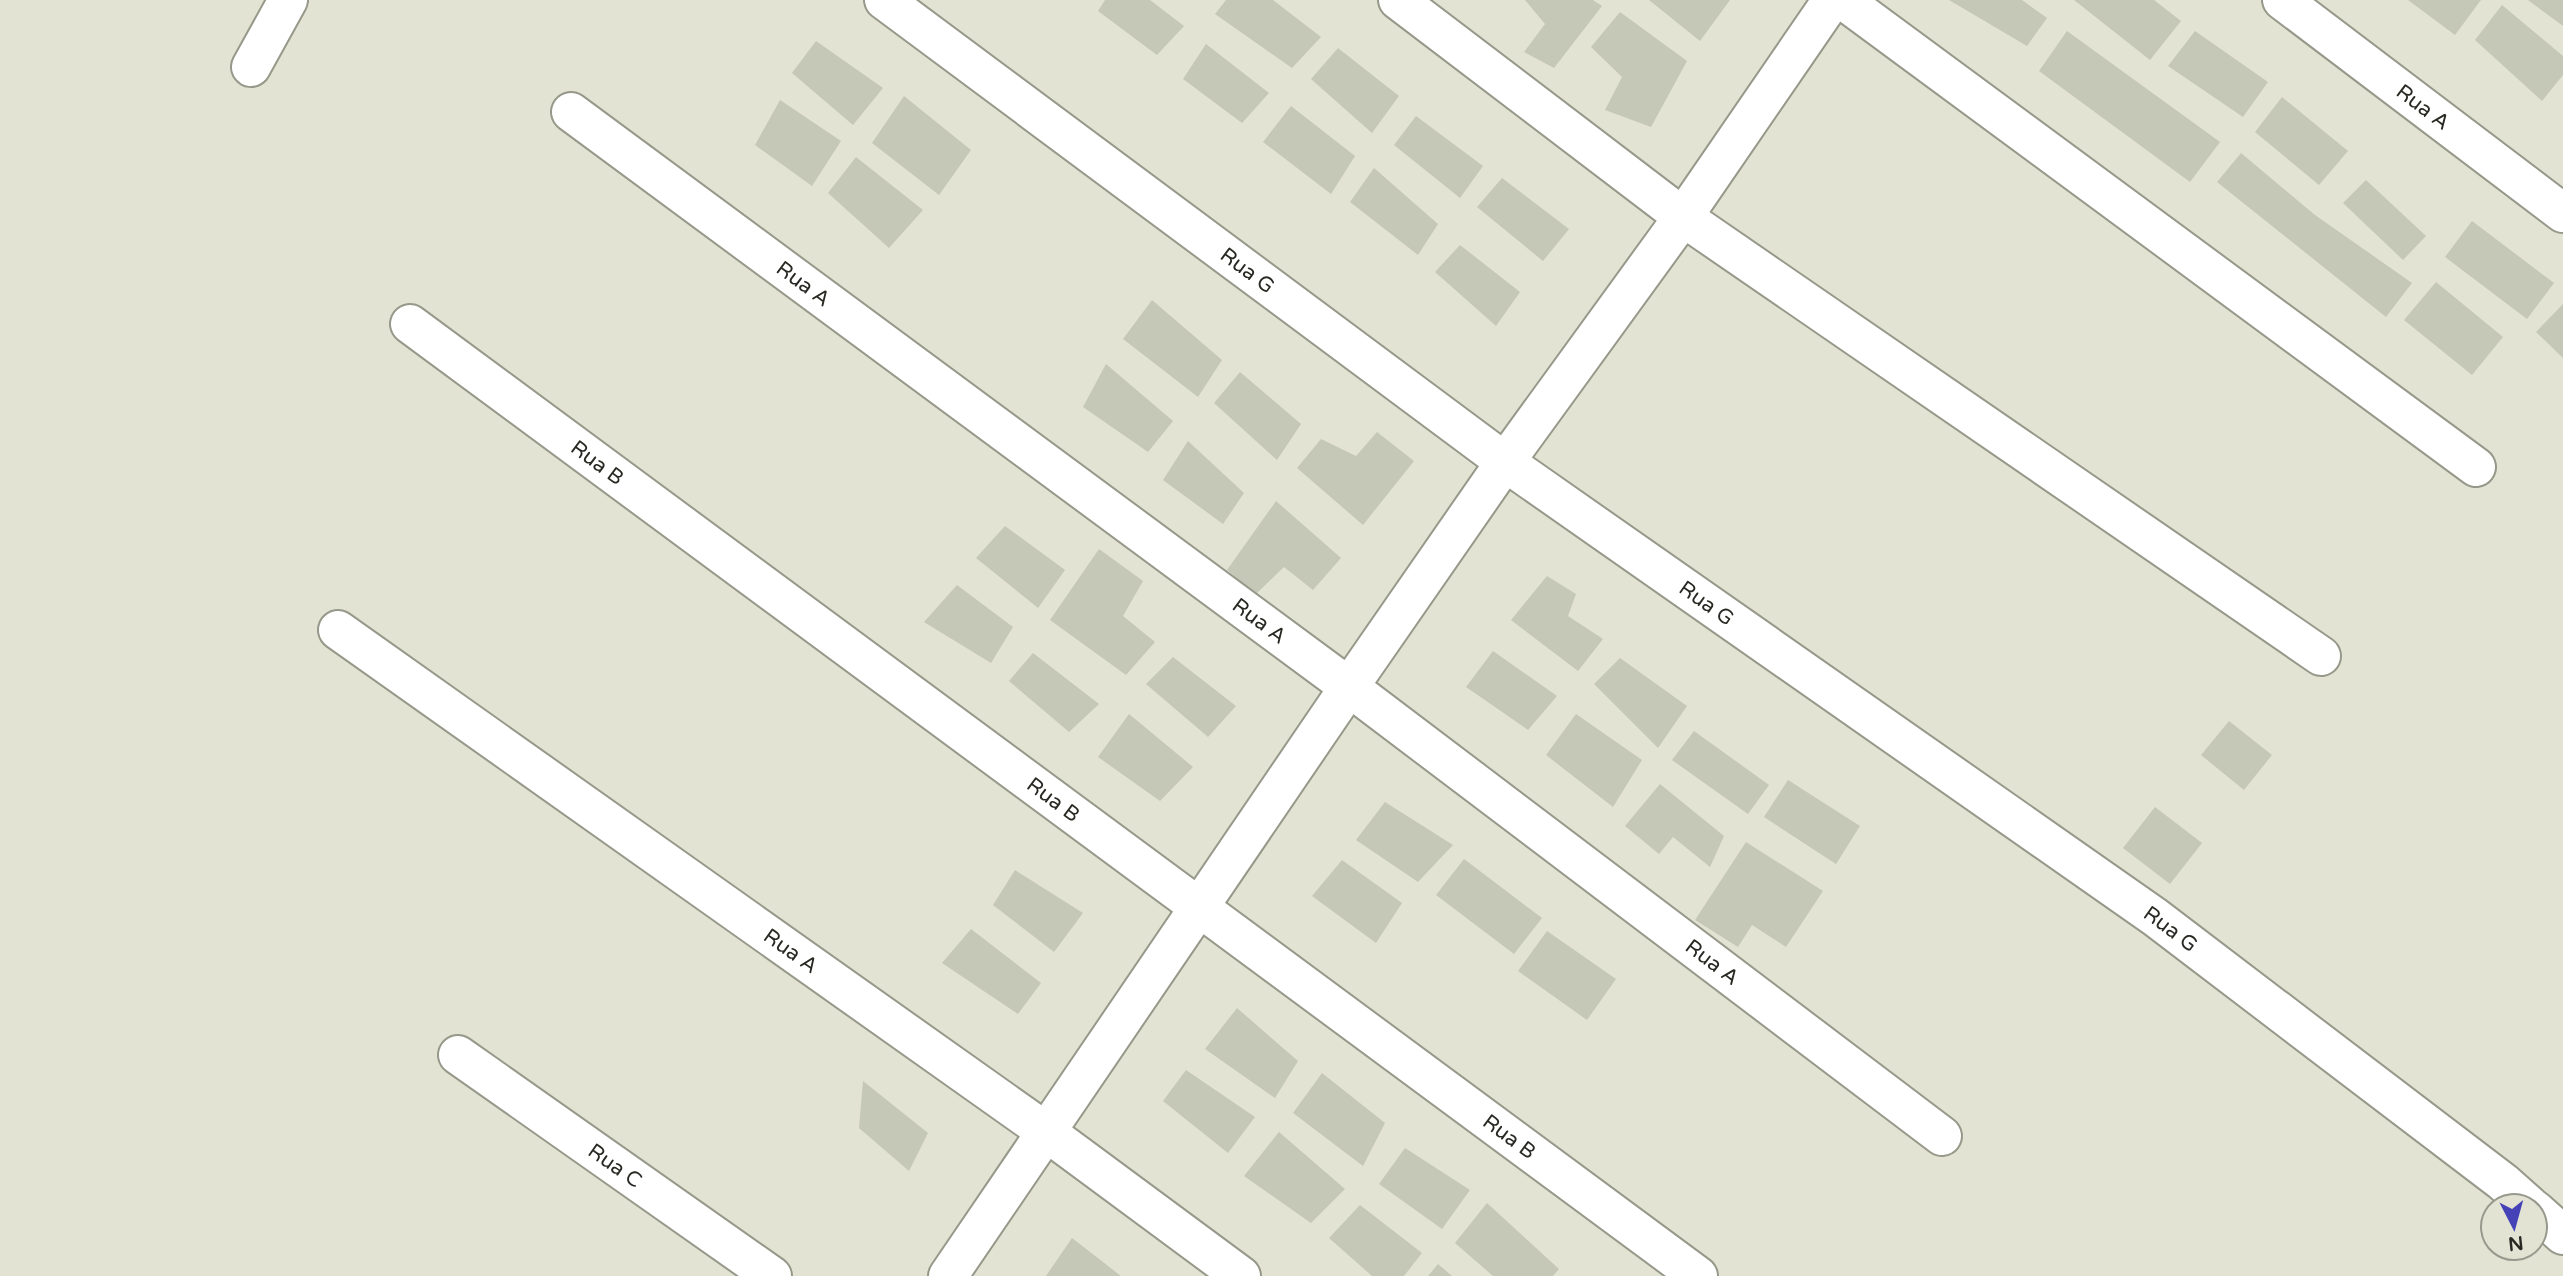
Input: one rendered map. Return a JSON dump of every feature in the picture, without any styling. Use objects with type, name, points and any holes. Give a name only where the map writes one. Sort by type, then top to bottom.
[{"type":"street","points":[[251,67],[289,0]]},
{"type":"street","name":"Rua G","points":[[884,0],[1505,462],[2155,917],[2514,1192]]},
{"type":"street","points":[[1398,0],[1683,217],[2321,656]]},
{"type":"street","points":[[948,1276],[1349,687],[1505,462],[1683,217],[1832,0]]},
{"type":"street","points":[[1843,0],[2476,467]]},
{"type":"street","name":"Rua A","points":[[2282,0],[2563,213]]},
{"type":"street","name":"Rua A","points":[[571,112],[1349,687],[1942,1136]]},
{"type":"street","name":"Rua B","points":[[410,324],[1698,1276]]},
{"type":"street","name":"Rua A","points":[[338,630],[1045,1130],[1241,1276]]},
{"type":"street","name":"Rua C","points":[[458,1055],[772,1276]]},
{"type":"street","points":[[2549,1222],[2563,1235]]},
{"type":"building","points":[[1105,0],[1150,0],[1184,26],[1157,55],[1098,11]]},
{"type":"building","points":[[1226,0],[1273,0],[1321,37],[1292,68],[1215,14]]},
{"type":"building","points":[[1525,0],[1593,0],[1602,6],[1554,68],[1524,52],[1545,24]]},
{"type":"building","points":[[1649,0],[1730,0],[1700,41]]},
{"type":"building","points":[[1949,0],[2022,0],[2047,18],[2027,46]]},
{"type":"building","points":[[2074,0],[2154,0],[2181,21],[2150,60]]},
{"type":"building","points":[[2408,0],[2481,0],[2455,35]]},
{"type":"building","points":[[2528,0],[2563,0],[2563,26]]},
{"type":"building","points":[[2502,5],[2563,56],[2563,75],[2542,101],[2475,40]]},
{"type":"building","points":[[1620,12],[1687,61],[1651,127],[1605,110],[1622,77],[1591,47]]},
{"type":"building","points":[[2067,31],[2220,142],[2190,182],[2039,71]]},
{"type":"building","points":[[2195,31],[2268,82],[2243,117],[2168,66]]},
{"type":"building","points":[[816,41],[883,88],[853,125],[792,73]]},
{"type":"building","points":[[1206,44],[1269,93],[1242,123],[1183,79]]},
{"type":"building","points":[[1338,48],[1399,96],[1372,133],[1311,79]]},
{"type":"building","points":[[904,96],[971,150],[939,195],[872,143]]},
{"type":"building","points":[[2282,97],[2348,151],[2319,185],[2255,132]]},
{"type":"building","points":[[780,100],[841,141],[812,186],[755,145]]},
{"type":"building","points":[[1291,106],[1355,156],[1331,194],[1263,142]]},
{"type":"building","points":[[1416,116],[1483,166],[1460,198],[1394,145]]},
{"type":"building","points":[[2241,153],[2315,215],[2412,283],[2386,317],[2217,182]]},
{"type":"building","points":[[856,157],[923,210],[889,248],[828,193]]},
{"type":"building","points":[[1374,168],[1438,224],[1418,255],[1350,202]]},
{"type":"building","points":[[1502,178],[1569,229],[1543,261],[1477,207]]},
{"type":"building","points":[[2366,180],[2426,236],[2403,260],[2343,203]]},
{"type":"building","points":[[2472,221],[2554,283],[2527,319],[2445,257]]},
{"type":"building","points":[[1460,245],[1520,292],[1496,326],[1435,272]]},
{"type":"building","points":[[2436,282],[2503,337],[2472,375],[2404,320]]},
{"type":"building","points":[[1152,300],[1222,360],[1198,397],[1123,339]]},
{"type":"building","points":[[2563,304],[2563,358],[2536,332]]},
{"type":"building","points":[[1106,364],[1173,421],[1148,452],[1083,407]]},
{"type":"building","points":[[1240,372],[1301,424],[1277,460],[1214,403]]},
{"type":"building","points":[[1377,432],[1414,461],[1363,525],[1297,468],[1321,439],[1356,456]]},
{"type":"building","points":[[1188,441],[1244,493],[1223,524],[1163,480]]},
{"type":"building","points":[[1276,501],[1341,558],[1313,590],[1284,567],[1256,594],[1227,570]]},
{"type":"building","points":[[1005,526],[1065,570],[1038,608],[976,558]]},
{"type":"building","points":[[1099,549],[1143,581],[1123,616],[1155,642],[1126,675],[1050,620]]},
{"type":"building","points":[[1547,576],[1576,594],[1568,616],[1603,639],[1578,671],[1511,620]]},
{"type":"building","points":[[957,585],[1013,627],[991,663],[924,622]]},
{"type":"building","points":[[1493,651],[1557,696],[1528,730],[1466,687]]},
{"type":"building","points":[[1033,653],[1099,704],[1069,732],[1009,681]]},
{"type":"building","points":[[1173,657],[1236,706],[1208,737],[1146,684]]},
{"type":"building","points":[[1620,658],[1687,706],[1658,748],[1594,684]]},
{"type":"building","points":[[1129,714],[1193,767],[1160,801],[1098,757]]},
{"type":"building","points":[[1576,714],[1642,760],[1613,807],[1546,755]]},
{"type":"building","points":[[2229,721],[2272,755],[2244,790],[2201,755]]},
{"type":"building","points":[[1694,731],[1769,785],[1748,814],[1672,760]]},
{"type":"building","points":[[1788,780],[1860,826],[1836,864],[1764,817]]},
{"type":"building","points":[[1660,784],[1724,836],[1710,867],[1673,837],[1659,854],[1625,826]]},
{"type":"building","points":[[1385,802],[1453,845],[1418,882],[1356,840]]},
{"type":"building","points":[[2155,807],[2202,843],[2170,884],[2123,848]]},
{"type":"building","points":[[1746,842],[1823,891],[1786,947],[1752,925],[1738,947],[1695,920]]},
{"type":"building","points":[[1464,859],[1542,918],[1514,954],[1436,895]]},
{"type":"building","points":[[1342,860],[1402,903],[1376,943],[1312,896]]},
{"type":"building","points":[[1015,870],[1083,913],[1054,952],[993,905]]},
{"type":"building","points":[[971,929],[1041,983],[1018,1014],[942,963]]},
{"type":"building","points":[[1547,931],[1616,979],[1587,1020],[1518,971]]},
{"type":"building","points":[[1237,1008],[1298,1061],[1275,1098],[1205,1049]]},
{"type":"building","points":[[1186,1070],[1255,1117],[1228,1153],[1163,1101]]},
{"type":"building","points":[[1322,1073],[1385,1123],[1363,1166],[1293,1113]]},
{"type":"building","points":[[863,1081],[928,1133],[909,1171],[859,1128]]},
{"type":"building","points":[[1279,1132],[1345,1189],[1311,1223],[1244,1176]]},
{"type":"building","points":[[1405,1148],[1470,1190],[1442,1229],[1379,1184]]},
{"type":"building","points":[[1487,1203],[1559,1269],[1553,1276],[1493,1276],[1455,1243]]},
{"type":"building","points":[[1360,1205],[1422,1253],[1404,1276],[1372,1276],[1329,1238]]},
{"type":"building","points":[[1072,1238],[1121,1276],[1046,1276]]},
{"type":"building","points":[[1438,1264],[1452,1276],[1428,1276]]}]
